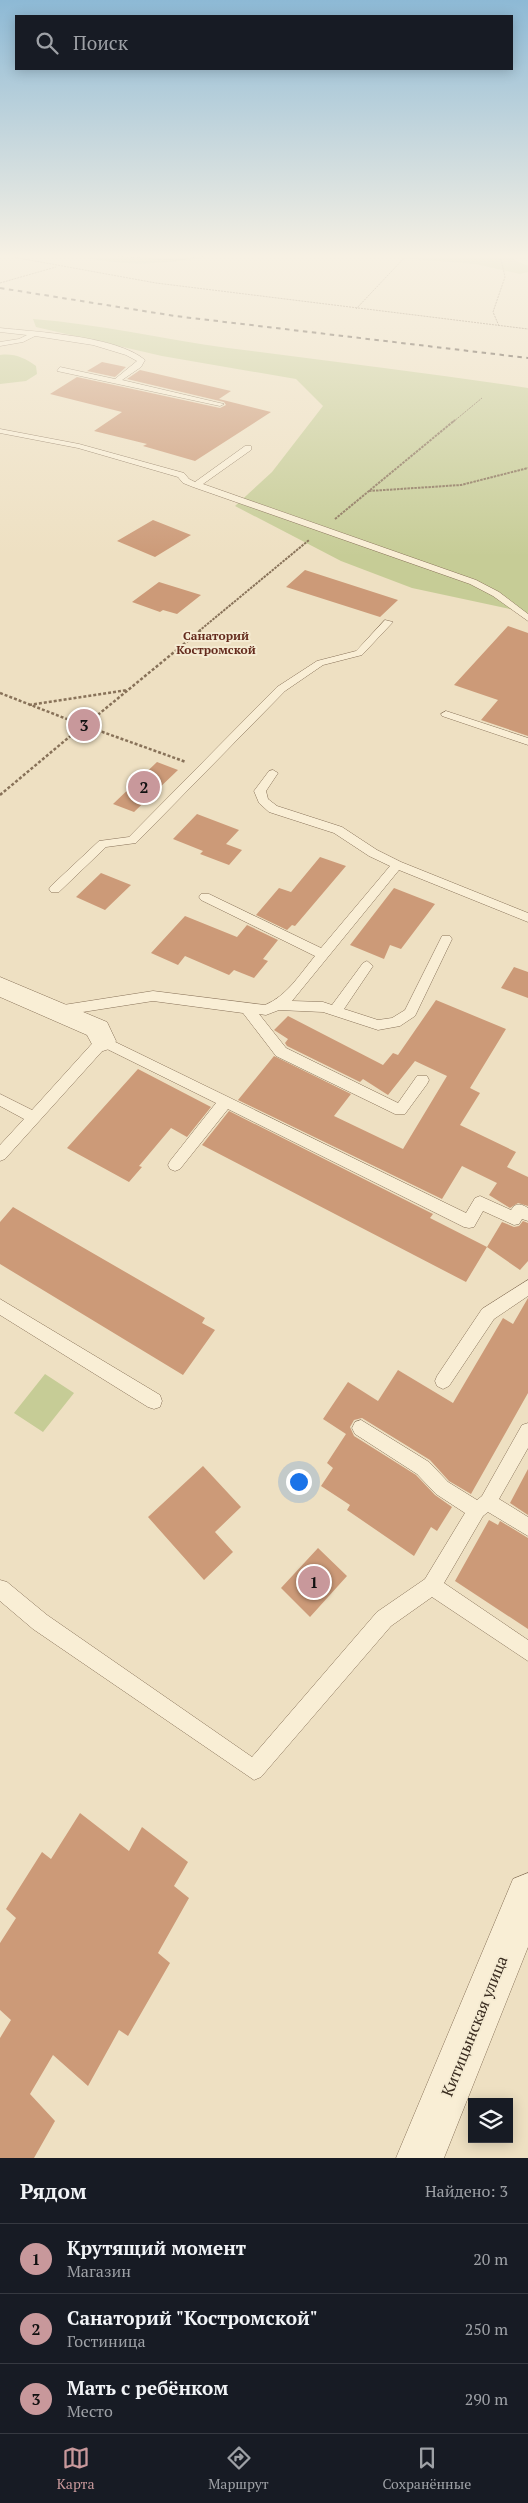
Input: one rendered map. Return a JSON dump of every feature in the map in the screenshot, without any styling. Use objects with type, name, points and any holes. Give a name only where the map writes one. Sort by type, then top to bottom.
[{"type":"street","points":[[0,986],[98,1029],[103,1041]]},
{"type":"street","name":"Китицынская улица","points":[[420,2158],[528,1894]]},
{"type":"lane","points":[[118,380],[138,366],[141,360],[133,356]]},
{"type":"lane","points":[[60,369],[118,380],[220,404]]},
{"type":"lane","points":[[0,431],[79,446],[181,475],[186,481],[196,485],[473,582],[496,594],[528,618]]},
{"type":"lane","points":[[196,485],[248,448]]},
{"type":"lane","points":[[55,889],[103,844],[132,840],[281,689],[320,663],[359,653],[388,622]]},
{"type":"lane","points":[[446,714],[528,742]]},
{"type":"lane","points":[[273,773],[260,790],[263,801],[273,809],[338,830],[373,853],[397,865],[528,918]]},
{"type":"lane","points":[[57,1011],[153,996],[247,1009],[266,1010],[278,1005],[291,994],[397,865]]},
{"type":"lane","points":[[204,897],[324,954]]},
{"type":"lane","points":[[278,1005],[296,1004],[335,1011],[378,1025],[395,1023],[410,1012],[446,939]]},
{"type":"lane","points":[[335,1011],[367,966]]},
{"type":"lane","points":[[247,1009],[281,1052],[400,1110],[422,1080]]},
{"type":"lane","points":[[0,1155],[103,1041],[469,1222],[480,1202],[514,1219],[519,1210],[528,1215]]},
{"type":"lane","points":[[0,1099],[33,1118]]},
{"type":"lane","points":[[175,1165],[225,1102]]},
{"type":"lane","points":[[443,1381],[488,1314],[528,1287]]},
{"type":"lane","points":[[0,1306],[154,1401]]},
{"type":"lane","points":[[362,1428],[423,1468],[442,1488],[528,1527]]},
{"type":"lane","points":[[0,1589],[40,1622],[254,1770],[384,1620],[432,1586],[528,1431]]},
{"type":"lane","points":[[432,1586],[528,1651]]},
{"type":"path","points":[[94,718],[482,398]]},
{"type":"path","points":[[369,491],[461,485],[528,468]]},
{"type":"path","points":[[29,704],[127,690]]},
{"type":"path","points":[[0,694],[72,721]]},
{"type":"path","points":[[83,716],[94,718],[100,724],[97,730],[85,735],[74,733],[68,727],[72,721],[83,716]]},
{"type":"path","points":[[97,730],[203,768]]},
{"type":"path","points":[[0,795],[74,733]]},
{"type":"green space","points":[[0,356],[16,356],[36,366],[37,374],[26,381],[0,384]]},
{"type":"green space","points":[[162,356],[288,356],[528,388],[528,613],[412,588],[341,561],[235,506],[272,472],[323,406],[296,379]]},
{"type":"green space","points":[[45,1374],[74,1393],[43,1432],[14,1413]]},
{"type":"building","points":[[102,362],[126,367],[115,377],[87,371]]},
{"type":"building","points":[[140,370],[231,391],[219,399],[271,412],[195,461],[143,446],[147,444],[94,431],[122,412],[50,394],[77,377],[220,408],[226,405],[224,402],[127,379]]},
{"type":"building","points":[[153,520],[191,535],[155,557],[117,541]]},
{"type":"building","points":[[305,570],[398,600],[380,617],[286,587]]},
{"type":"building","points":[[159,582],[201,595],[177,614],[163,610],[160,612],[132,602]]},
{"type":"building","points":[[508,626],[528,633],[528,736],[481,720],[498,700],[454,685]]},
{"type":"building","points":[[157,762],[178,770],[134,812],[113,804]]},
{"type":"building","points":[[197,814],[239,830],[226,844],[242,850],[229,865],[200,854],[203,851],[173,839]]},
{"type":"building","points":[[320,857],[346,866],[295,926],[292,925],[287,930],[256,915],[279,888],[291,892]]},
{"type":"building","points":[[101,873],[131,885],[105,910],[76,897]]},
{"type":"building","points":[[394,888],[435,904],[401,949],[390,945],[384,959],[350,945]]},
{"type":"building","points":[[185,916],[237,937],[247,925],[278,940],[263,959],[268,961],[254,978],[234,970],[229,975],[185,956],[178,965],[151,953]]},
{"type":"building","points":[[514,967],[528,972],[528,998],[501,988]]},
{"type":"building","points":[[436,1000],[506,1029],[470,1088],[480,1093],[460,1125],[516,1152],[507,1167],[528,1177],[528,1206],[518,1203],[510,1208],[489,1195],[497,1183],[462,1166],[442,1199],[238,1100],[274,1056],[351,1094],[334,1116],[403,1149],[447,1076],[415,1061],[388,1095],[363,1079],[360,1082],[287,1046],[285,1043],[288,1039],[274,1030],[288,1016],[383,1065],[393,1053],[398,1055]]},
{"type":"building","points":[[138,1069],[211,1107],[187,1137],[171,1128],[139,1166],[142,1167],[129,1182],[67,1148]]},
{"type":"building","points":[[229,1111],[433,1214],[430,1218],[487,1247],[466,1282],[202,1145]]},
{"type":"building","points":[[13,1207],[205,1318],[202,1323],[215,1330],[183,1375],[0,1264],[0,1222]]},
{"type":"building","points":[[523,1221],[528,1223],[528,1261],[520,1270],[487,1247],[502,1222],[514,1227],[519,1226]]},
{"type":"building","points":[[528,1298],[528,1393],[471,1494],[449,1481],[430,1460],[362,1418],[354,1420],[350,1427],[354,1436],[416,1475],[435,1495],[452,1507],[437,1531],[431,1527],[414,1556],[347,1510],[350,1505],[321,1486],[333,1468],[327,1463],[346,1434],[323,1419],[348,1382],[378,1401],[398,1370],[453,1403],[503,1318],[513,1324]]},
{"type":"building","points":[[203,1466],[241,1507],[215,1532],[233,1552],[204,1580],[148,1517]]},
{"type":"building","points":[[528,1469],[528,1515],[510,1503]]},
{"type":"building","points":[[489,1520],[498,1525],[500,1521],[528,1538],[528,1629],[455,1581]]},
{"type":"building","points":[[318,1548],[347,1576],[310,1617],[281,1588]]},
{"type":"building","points":[[80,1813],[129,1851],[142,1827],[188,1862],[174,1886],[189,1898],[158,1953],[170,1963],[128,2036],[119,2030],[88,2086],[53,2055],[30,2094],[55,2121],[34,2158],[0,2158],[0,2038],[11,2020],[0,2010],[0,1943],[16,1918],[6,1909],[42,1852],[51,1859]]},
{"type":"railway","points":[[509,356],[528,358]]},
{"type":"place","name":"Мать с ребёнком","points":[[84,725]]},
{"type":"place","name":"Санаторий \"Костромской\"","points":[[144,787]]},
{"type":"place","name":"Крутящий момент","points":[[314,1582]]},
{"type":"district","name":"Санаторий Костромской","points":[[216,642]]}]
